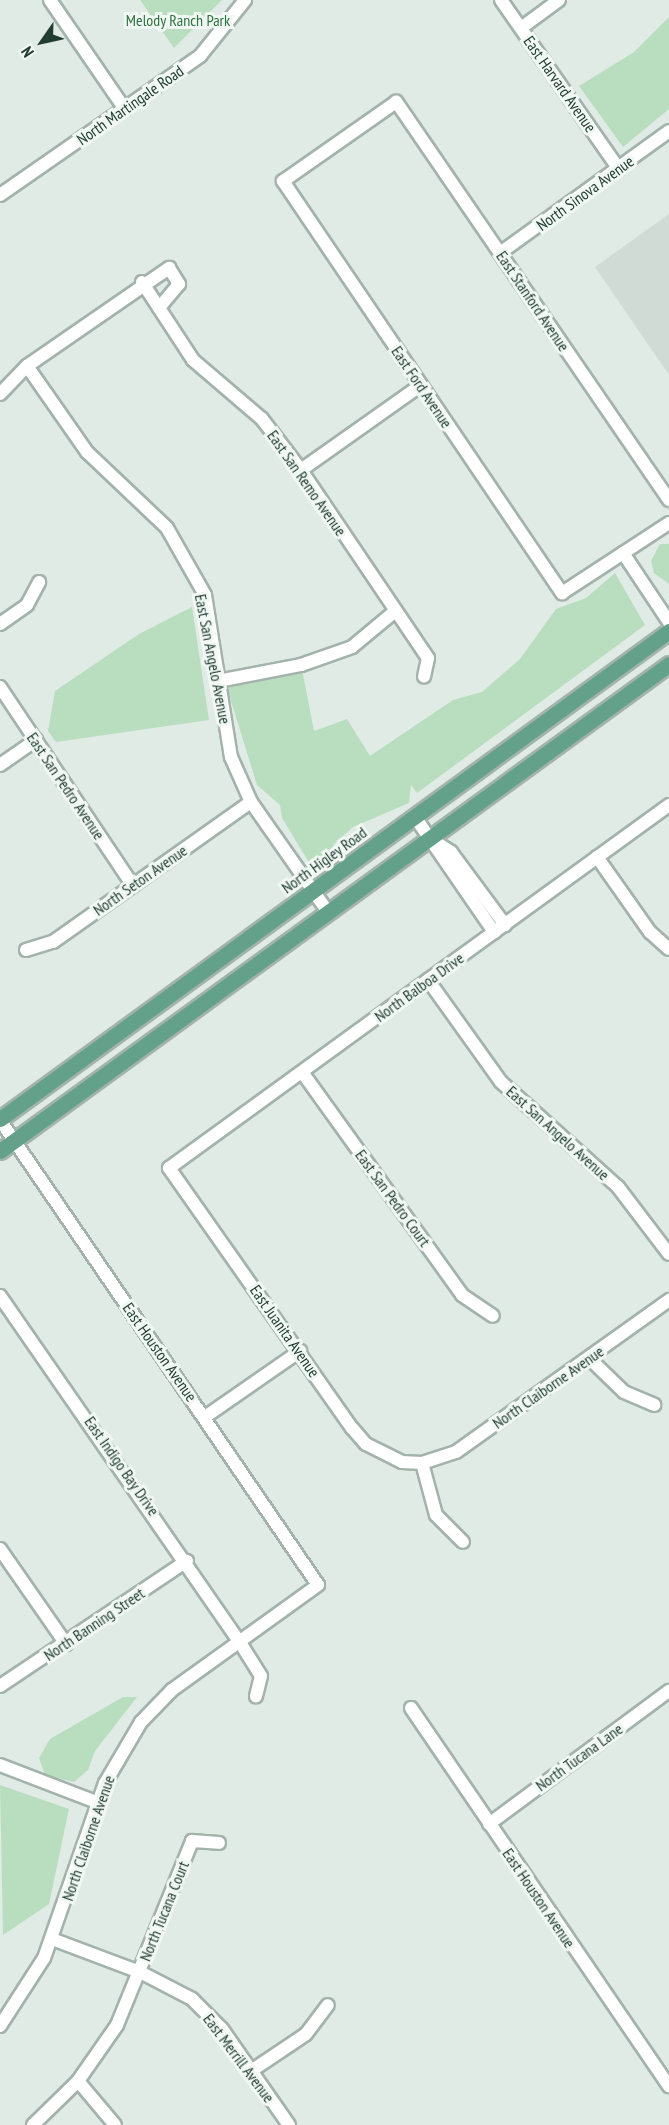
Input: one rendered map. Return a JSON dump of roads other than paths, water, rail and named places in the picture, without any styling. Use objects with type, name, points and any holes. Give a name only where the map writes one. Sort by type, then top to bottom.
[{"type":"main road","name":"North Higley Road","points":[[0,1119],[669,631]]},
{"type":"main road","points":[[0,1151],[669,664]]},
{"type":"street","points":[[50,0],[125,109]]},
{"type":"street","name":"North Martingale Road","points":[[1,191],[200,57],[245,0]]},
{"type":"street","name":"East Harvard Avenue","points":[[501,0],[619,169]]},
{"type":"street","points":[[521,28],[559,0]]},
{"type":"street","name":"East Stanford Avenue","points":[[283,181],[396,102],[669,500]]},
{"type":"street","name":"North Sinova Avenue","points":[[500,253],[669,132]]},
{"type":"street","name":"East Ford Avenue","points":[[283,181],[562,593],[623,553]]},
{"type":"street","points":[[0,394],[27,366],[162,267],[177,275],[176,294],[159,309]]},
{"type":"street","name":"East San Remo Avenue","points":[[142,282],[193,360],[262,418],[301,470],[394,612],[428,658],[424,677]]},
{"type":"street","name":"East San Angelo Avenue","points":[[27,366],[87,452],[167,528],[205,595],[231,757],[251,802],[328,912]]},
{"type":"street","points":[[301,470],[421,385]]},
{"type":"street","points":[[669,523],[623,553],[669,621]]},
{"type":"street","points":[[0,624],[27,605],[39,582]]},
{"type":"street","points":[[218,681],[301,665],[352,647],[394,612]]},
{"type":"street","name":"East San Pedro Avenue","points":[[0,687],[133,886]]},
{"type":"street","points":[[0,765],[36,740]]},
{"type":"street","name":"North Seton Avenue","points":[[26,950],[53,942],[251,802]]},
{"type":"street","name":"North Balboa Drive","points":[[169,1168],[669,806]]},
{"type":"street","points":[[415,817],[494,932]]},
{"type":"street","points":[[430,838],[451,852],[505,925]]},
{"type":"street","points":[[597,857],[650,932],[669,949]]},
{"type":"street","name":"East San Angelo Avenue","points":[[428,980],[501,1083],[618,1187],[669,1254]]},
{"type":"street","name":"East San Pedro Court","points":[[302,1072],[462,1295],[493,1316]]},
{"type":"street","name":"East Houston Avenue","points":[[0,1119],[318,1585]]},
{"type":"street","name":"East Juanita Avenue","points":[[169,1168],[366,1444],[402,1462],[422,1463]]},
{"type":"street","name":"East Indigo Bay Drive","points":[[0,1296],[187,1561],[261,1676],[256,1696]]},
{"type":"street","name":"North Claiborne Avenue","points":[[422,1463],[456,1452],[590,1359],[669,1300]]},
{"type":"street","points":[[205,1417],[300,1351]]},
{"type":"street","points":[[590,1359],[624,1392],[654,1405]]},
{"type":"street","points":[[422,1463],[436,1515],[464,1542]]},
{"type":"street","points":[[0,1549],[66,1644]]},
{"type":"street","name":"North Banning Street","points":[[0,1686],[187,1561]]},
{"type":"street","name":"North Claiborne Avenue","points":[[0,2026],[34,1980],[52,1939],[99,1803],[121,1751],[141,1722],[172,1690],[318,1585]]},
{"type":"street","name":"North Tucana Lane","points":[[489,1824],[669,1691]]},
{"type":"street","name":"East Houston Avenue","points":[[411,1708],[669,2086]]},
{"type":"street","points":[[0,1765],[99,1803]]},
{"type":"street","name":"North Tucana Court","points":[[140,1972],[192,1841],[219,1843]]},
{"type":"street","name":"East Merrill Avenue","points":[[52,1939],[140,1972],[208,2013],[289,2125]]},
{"type":"street","points":[[33,2125],[78,2081],[117,2025],[140,1972]]},
{"type":"street","points":[[251,2071],[306,2034],[328,2006]]},
{"type":"street","points":[[78,2081],[115,2125]]},
{"type":"park label","name":"Melody Ranch Park","points":[[178,20]]}]
